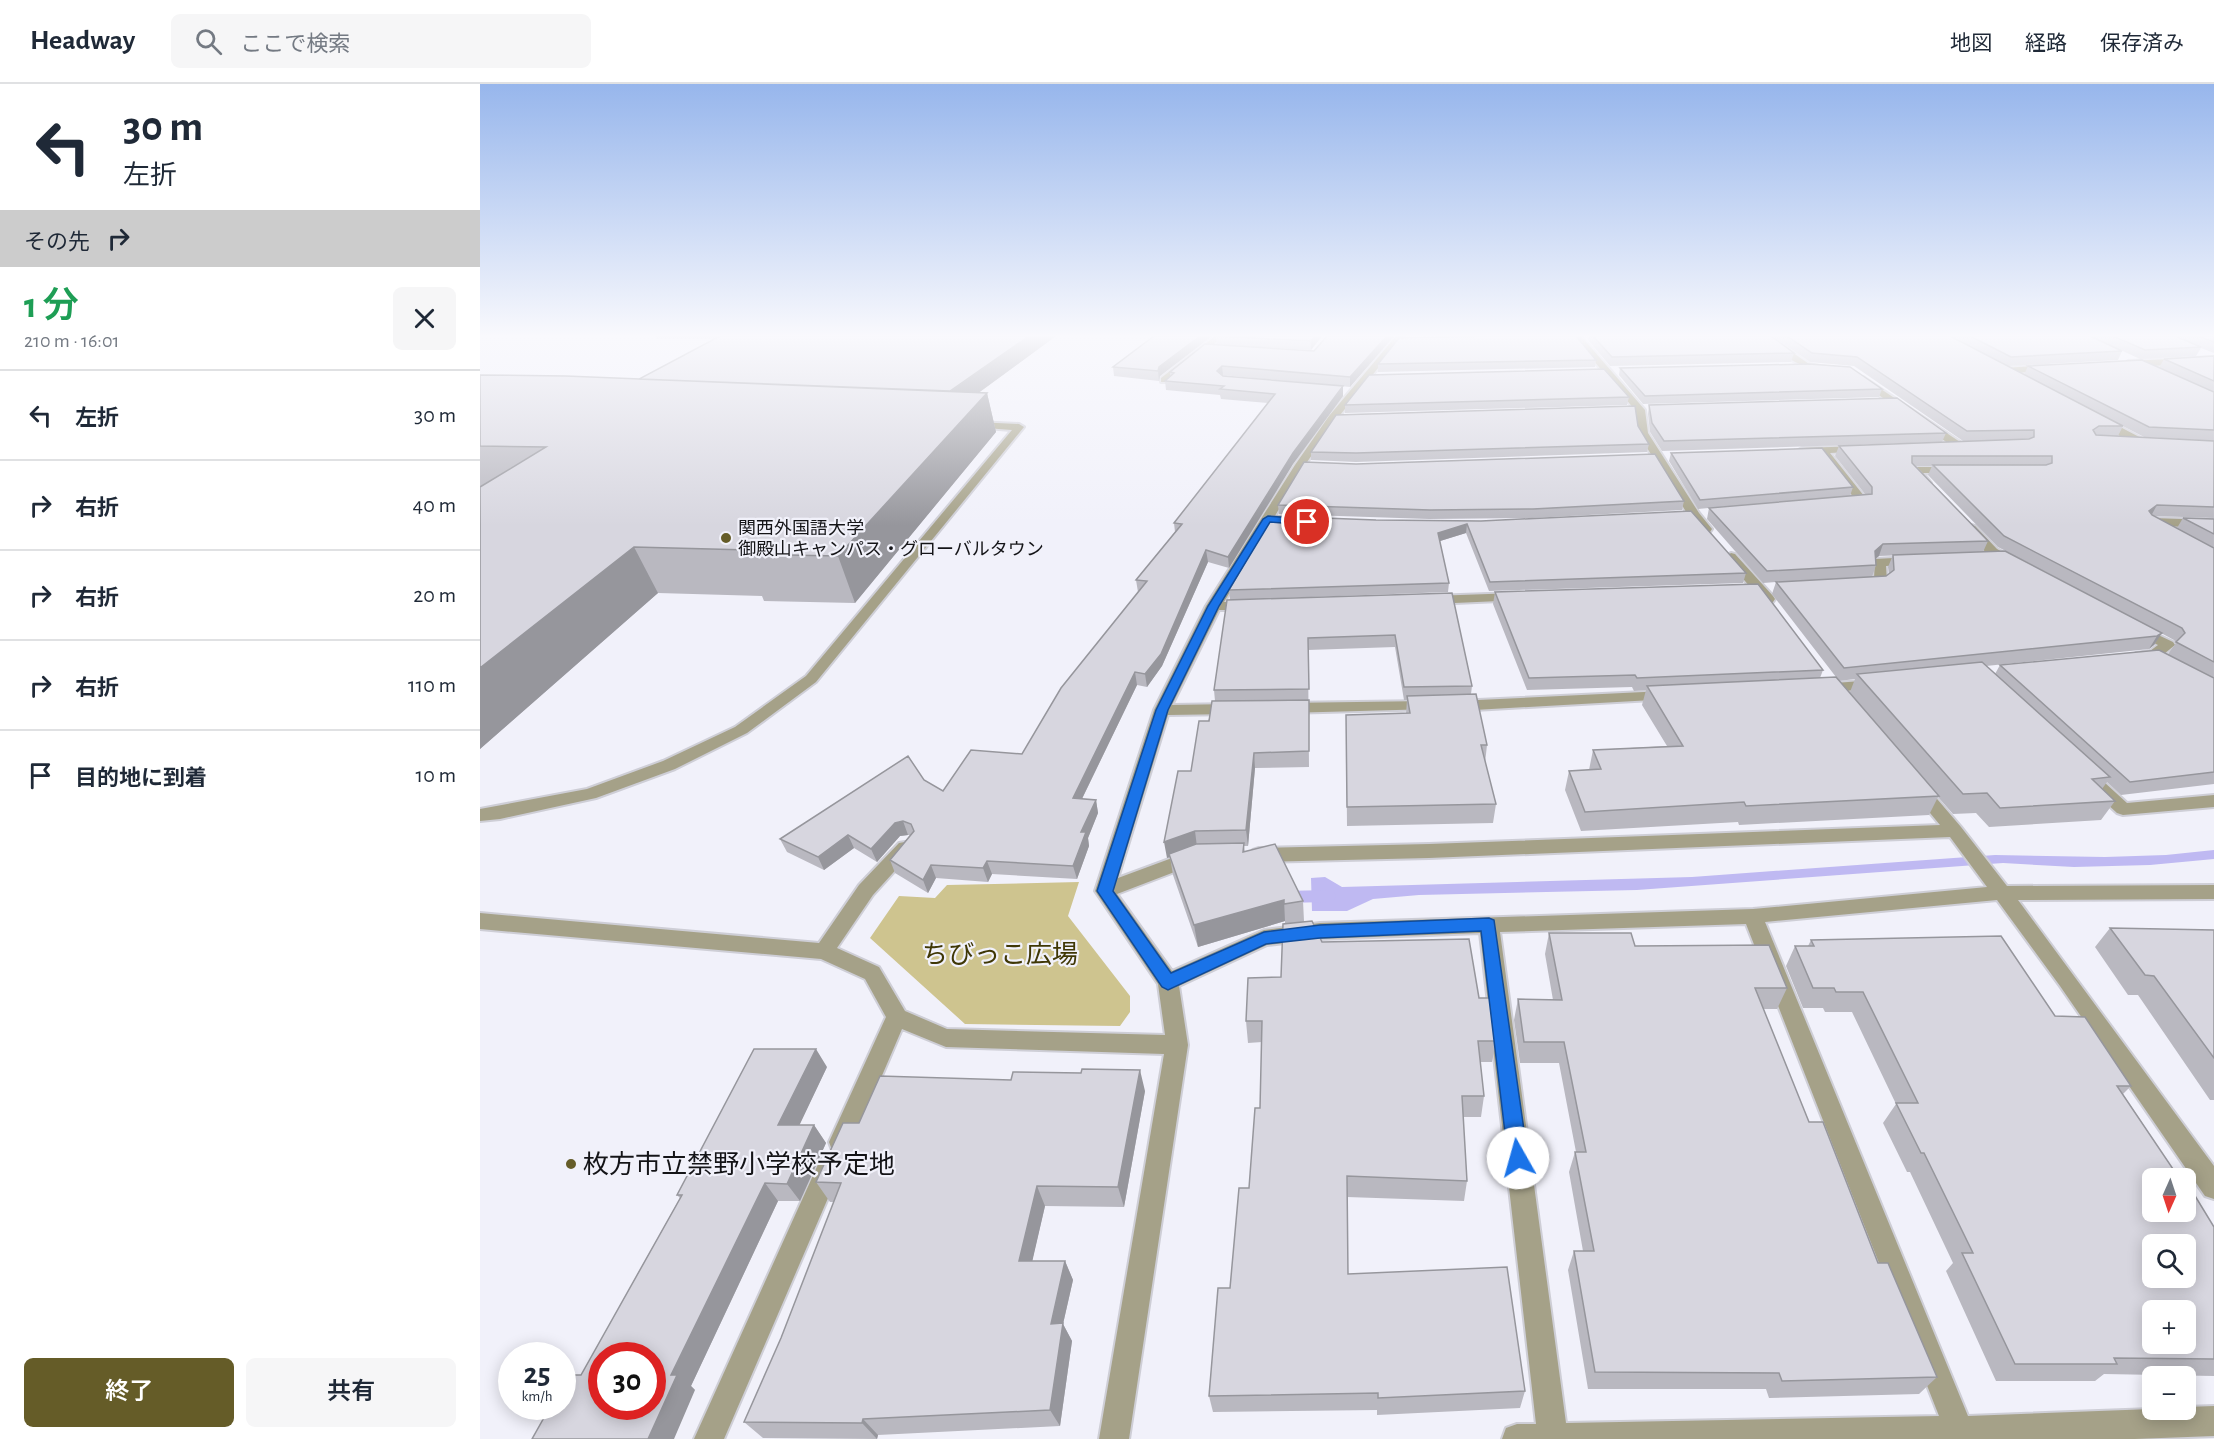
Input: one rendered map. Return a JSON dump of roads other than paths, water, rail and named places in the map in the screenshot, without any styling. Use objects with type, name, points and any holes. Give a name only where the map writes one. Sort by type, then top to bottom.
[{"type":"street","points":[[1105,891],[1162,710],[1213,606],[1273,520],[1349,399]]},
{"type":"street","points":[[1631,399],[1640,410],[1642,433],[1694,515],[1753,589],[1779,612]]},
{"type":"street","points":[[1891,399],[1964,446],[1936,447]]},
{"type":"street","points":[[1872,403],[1895,402]]},
{"type":"street","points":[[2088,415],[2141,442]]},
{"type":"street","points":[[480,815],[590,794],[669,765],[741,730],[811,679],[1019,427],[959,424]]},
{"type":"street","points":[[2118,442],[2162,443]]},
{"type":"street","points":[[1788,452],[1868,449]]},
{"type":"street","points":[[1823,451],[1862,501],[1840,503]]},
{"type":"street","points":[[1938,494],[1914,470],[1960,470]]},
{"type":"street","points":[[1962,519],[1993,552],[2023,568]]},
{"type":"street","points":[[2178,537],[2151,522],[2214,524]]},
{"type":"street","points":[[1980,558],[2002,557]]},
{"type":"street","points":[[1847,584],[1881,582],[1879,562],[1924,560]]},
{"type":"street","points":[[1753,589],[1781,588]]},
{"type":"street","points":[[1415,600],[1534,597]]},
{"type":"street","points":[[1213,606],[1261,605]]},
{"type":"street","points":[[2127,623],[2168,645],[2159,658],[2130,657]]},
{"type":"street","points":[[1810,689],[1831,683],[1893,682]]},
{"type":"street","points":[[1831,683],[1849,706]]},
{"type":"street","points":[[1267,708],[1465,706],[1679,695]]},
{"type":"street","points":[[1162,710],[1244,709]]},
{"type":"street","points":[[1910,777],[1955,831],[2067,980],[2214,1187]]},
{"type":"street","points":[[2088,777],[2123,809],[2214,801]]},
{"type":"street","points":[[1244,855],[1428,851],[1955,831]]},
{"type":"street","points":[[824,951],[866,890],[908,843]]},
{"type":"street","points":[[1105,891],[1197,856],[1209,856]]},
{"type":"street","points":[[1105,891],[1168,982],[1178,1045],[1114,1439]]},
{"type":"street","points":[[1168,982],[1264,938],[1320,931],[1753,916],[2000,893],[2214,892]]},
{"type":"street","points":[[1753,916],[1962,1435]]},
{"type":"street","points":[[480,921],[824,951],[872,973],[897,1017],[946,1038],[1178,1045]]},
{"type":"street","points":[[1489,924],[1553,1438]]},
{"type":"street","points":[[709,1439],[897,1017]]},
{"type":"street","points":[[1517,1439],[1962,1435],[2214,1421]]},
{"type":"waterway","points":[[1284,897],[1328,896]]},
{"type":"place","name":"関西外国語大学 御殿山キャンパス・グローバルタウン","points":[[726,538]]},
{"type":"place","name":"枚方市立禁野小学校予定地","points":[[571,1164]]},
{"type":"park label","name":"ちびっこ広場","points":[[1000,954]]}]
